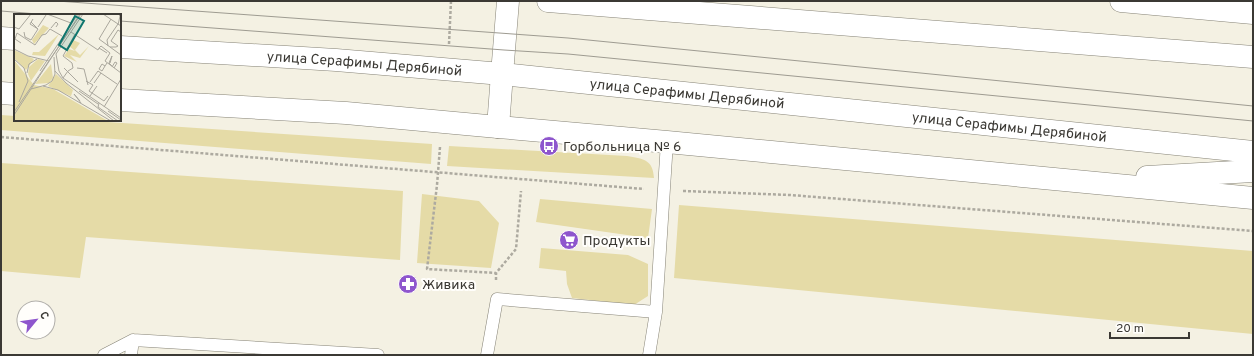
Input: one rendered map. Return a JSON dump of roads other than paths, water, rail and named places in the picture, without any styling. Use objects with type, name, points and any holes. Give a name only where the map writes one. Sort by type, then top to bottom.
[{"type":"main road","points":[[498,127],[508,1]]},
{"type":"main road","points":[[548,1],[1253,57]]},
{"type":"main road","points":[[1121,1],[1253,12]]},
{"type":"main road","points":[[1,38],[14,39]]},
{"type":"main road","name":"улица Серафимы Дерябиной","points":[[121,47],[336,60],[502,74],[1253,152]]},
{"type":"main road","points":[[1,93],[14,94]]},
{"type":"main road","points":[[121,100],[346,113],[1253,198]]},
{"type":"main road","points":[[1080,181],[1253,171]]},
{"type":"lane","points":[[649,355],[656,312],[667,142]]},
{"type":"lane","points":[[487,355],[496,299],[656,312]]},
{"type":"lane","points":[[104,355],[133,340],[378,355]]},
{"type":"lane","points":[[131,355],[133,340]]},
{"type":"tram line","points":[[57,1],[568,38],[1253,106]]},
{"type":"tram line","points":[[1,11],[37,14]]},
{"type":"tram line","points":[[121,21],[568,54],[1253,121]]},
{"type":"place","name":"Горбольница № 6","points":[[549,146]]},
{"type":"place","name":"Продукты","points":[[569,240]]},
{"type":"place","name":"Живика","points":[[408,284]]}]
